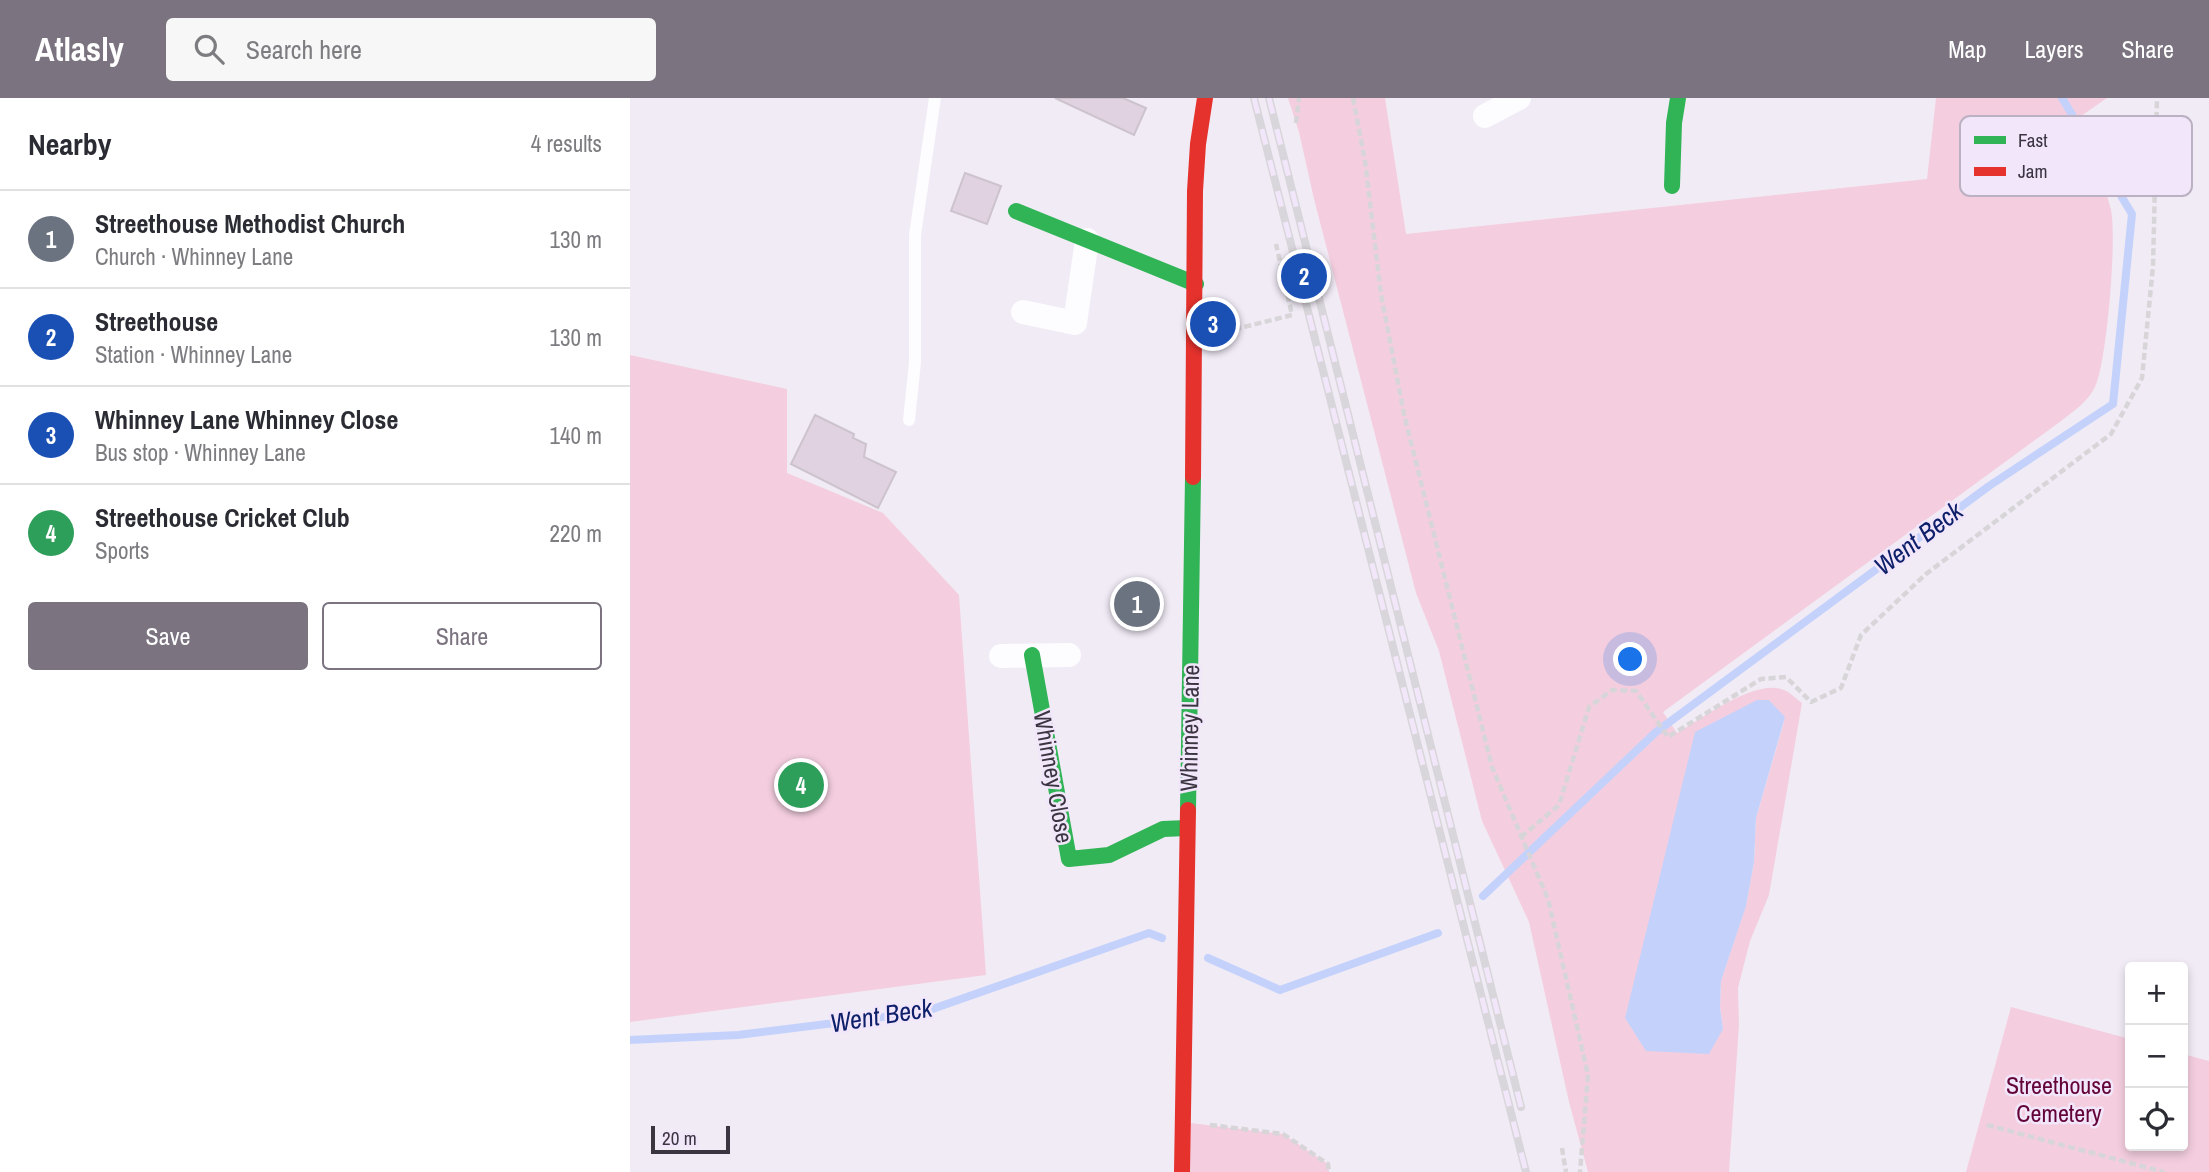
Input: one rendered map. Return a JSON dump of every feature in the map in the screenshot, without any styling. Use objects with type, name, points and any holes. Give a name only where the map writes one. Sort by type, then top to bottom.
[{"type":"street","points":[[1485,116],[1519,98]]},
{"type":"street","points":[[1672,186],[1674,123],[1678,98]]},
{"type":"street","name":"Whinney Lane","points":[[1182,1172],[1196,173],[1197,137],[1203,99]]},
{"type":"street","points":[[1016,211],[1196,284]]},
{"type":"street","points":[[1023,312],[1075,323],[1087,240]]},
{"type":"street","points":[[1001,656],[1069,654]]},
{"type":"street","name":"Whinney Close","points":[[1032,655],[1069,859],[1109,855],[1163,829],[1187,828]]},
{"type":"lane","points":[[909,420],[915,362],[915,235],[935,98]]},
{"type":"path","points":[[1296,123],[1298,98]]},
{"type":"path","points":[[1353,98],[1381,294],[1404,414],[1492,767],[1548,899],[1588,1075],[1580,1172]]},
{"type":"path","points":[[2157,98],[2157,116]]},
{"type":"path","points":[[1522,838],[1559,805],[1589,707],[1612,690],[1636,691],[1668,737],[1761,679],[1786,677],[1811,702],[1841,688],[1861,635],[1898,600],[1926,574],[2111,434],[2142,378],[2153,267],[2155,196]]},
{"type":"path","points":[[1195,335],[1229,331],[1292,315],[1276,244]]},
{"type":"path","points":[[1182,1122],[1283,1134],[1328,1164],[1329,1172]]},
{"type":"path","points":[[1987,1125],[2164,1172]]},
{"type":"path","points":[[1562,1148],[1566,1172]]},
{"type":"green space","points":[[1288,98],[1385,98],[1406,234],[1927,179],[1936,98],[2107,98],[2081,116],[1960,116],[1960,196],[2107,196],[2113,225],[2107,327],[2099,373],[2088,398],[2057,424],[1663,712],[1677,733],[1729,702],[1759,690],[1784,690],[1802,703],[1769,895],[1750,941],[1738,988],[1739,1025],[1729,1172],[1588,1172],[1569,1102],[1529,922],[1482,821],[1439,651],[1416,593],[1299,132]],"holes":[[[1785,718],[1756,818],[1754,862],[1746,905],[1721,981],[1723,1029],[1646,1051]]]},
{"type":"green space","points":[[630,355],[787,389],[787,473],[883,513],[959,595],[986,975],[630,1022]]},
{"type":"green space","name":"Streethouse Cemetery","points":[[2011,1007],[2125,1038],[2125,1151],[2188,1151],[2188,1055],[2209,1061],[2209,1172],[1966,1172]]},
{"type":"green space","points":[[1182,1122],[1283,1134],[1328,1164],[1329,1172],[1182,1172]]},
{"type":"water","points":[[1757,700],[1769,700],[1785,717],[1756,818],[1754,862],[1746,906],[1721,981],[1723,1029],[1709,1054],[1646,1051],[1625,1018],[1695,732]]},
{"type":"building","points":[[1055,98],[1123,98],[1146,108],[1134,135]]},
{"type":"building","points":[[965,173],[1001,186],[987,224],[951,211]]},
{"type":"building","points":[[815,415],[854,434],[853,438],[866,444],[864,457],[896,472],[878,508],[791,464]]},
{"type":"waterway","name":"Went Beck","points":[[2062,98],[2073,116]]},
{"type":"waterway","name":"Went Beck","points":[[1483,896],[1656,732],[1989,486],[2113,404],[2132,214],[2121,196]]},
{"type":"waterway","name":"Went Beck","points":[[630,1040],[738,1035],[924,1012],[1149,933],[1162,938]]},
{"type":"waterway","name":"Went Beck","points":[[1208,958],[1280,990],[1438,933]]},
{"type":"railway","points":[[1254,98],[1526,1172]]},
{"type":"railway","points":[[1269,98],[1521,1107]]},
{"type":"traffic: fast","points":[[1672,186],[1674,123],[1678,98]]},
{"type":"traffic: fast","points":[[1016,211],[1196,284]]},
{"type":"traffic: fast","points":[[1188,810],[1193,477]]},
{"type":"traffic: fast","points":[[1032,655],[1069,859],[1109,855],[1163,829],[1187,828]]},
{"type":"traffic: jam","points":[[1193,477],[1195,191],[1205,98]]},
{"type":"traffic: jam","points":[[1182,1172],[1188,810]]},
{"type":"place","name":"Streethouse","points":[[1304,276]]},
{"type":"place","name":"Whinney Lane Whinney Close","points":[[1213,324]]},
{"type":"place","name":"Streethouse Methodist Church","points":[[1137,604]]},
{"type":"place","name":"Streethouse Cricket Club","points":[[801,785]]}]
